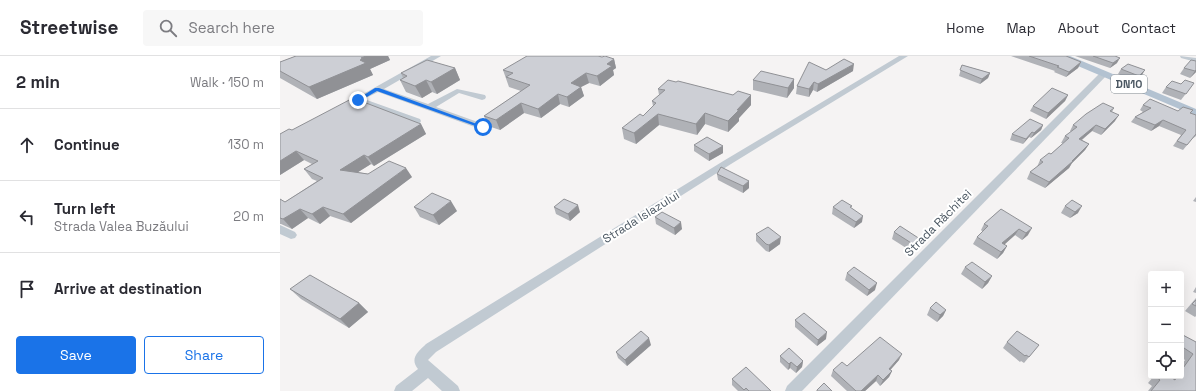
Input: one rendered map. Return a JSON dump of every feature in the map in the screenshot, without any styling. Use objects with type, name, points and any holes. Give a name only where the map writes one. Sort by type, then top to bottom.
[{"type":"main road","name":"DN10","points":[[1062,56],[1196,113]]},
{"type":"street","points":[[338,110],[436,56]]},
{"type":"street","name":"Strada Islazului","points":[[427,370],[420,360],[431,348],[904,56]]},
{"type":"street","points":[[1184,56],[1196,60]]},
{"type":"street","name":"Strada Răchitei","points":[[792,391],[1104,74]]},
{"type":"street","points":[[377,89],[483,127]]},
{"type":"street","points":[[428,108],[457,91],[482,97]]},
{"type":"street","points":[[358,100],[417,121]]},
{"type":"street","points":[[280,229],[291,234]]},
{"type":"street","points":[[401,391],[427,370],[453,391]]},
{"type":"building","points":[[296,56],[366,56],[360,60],[366,63],[309,87],[280,71],[280,62]]},
{"type":"building","points":[[527,56],[605,56],[614,59],[607,64],[612,66],[597,76],[586,73],[571,83],[581,87],[567,97],[558,94],[538,109],[521,103],[496,120],[484,116],[530,85],[506,77],[513,73],[503,70]]},
{"type":"building","points":[[1029,56],[1066,56],[1081,62],[1069,72],[1057,67],[1059,66]]},
{"type":"building","points":[[1093,56],[1115,56],[1120,58],[1113,63]]},
{"type":"building","points":[[844,59],[854,64],[818,84],[814,82],[809,89],[797,86],[809,62],[826,70]]},
{"type":"building","points":[[427,60],[455,68],[431,82],[426,80],[415,86],[400,80],[407,76],[401,73]]},
{"type":"building","points":[[1191,60],[1196,61],[1195,71],[1184,68]]},
{"type":"building","points":[[1128,64],[1145,70],[1139,76],[1121,69]]},
{"type":"building","points":[[962,65],[990,73],[982,79],[960,70]]},
{"type":"building","points":[[761,71],[794,79],[788,88],[753,80]]},
{"type":"building","points":[[668,80],[678,81],[733,95],[738,91],[751,95],[728,121],[705,113],[696,124],[658,114],[634,133],[622,128],[640,114],[643,116],[656,103],[652,101],[665,90],[658,89]]},
{"type":"building","points":[[1185,80],[1194,83],[1186,94],[1166,87],[1172,81],[1181,84]]},
{"type":"building","points":[[1052,88],[1068,95],[1048,113],[1033,106]]},
{"type":"building","points":[[353,98],[421,124],[368,157],[364,155],[340,170],[368,174],[389,161],[406,168],[343,214],[323,207],[312,214],[300,209],[283,219],[280,218],[280,199],[285,202],[323,178],[304,169],[318,161],[296,151],[280,161],[280,134],[289,129],[292,130]]},
{"type":"building","points":[[1150,99],[1178,111],[1183,107],[1193,110],[1190,113],[1196,115],[1196,134],[1187,145],[1177,141],[1186,130],[1163,120],[1155,125],[1135,117],[1151,108],[1143,105]]},
{"type":"building","points":[[1103,103],[1114,108],[1110,111],[1119,115],[1105,129],[1096,125],[1079,139],[1089,144],[1073,161],[1049,182],[1030,172],[1043,162],[1040,160],[1049,153],[1051,154],[1069,138],[1065,136],[1077,127],[1073,125]]},
{"type":"building","points":[[1030,119],[1043,125],[1034,133],[1032,132],[1026,139],[1012,134]]},
{"type":"building","points":[[707,137],[723,146],[709,154],[694,145]]},
{"type":"building","points":[[721,167],[749,181],[743,186],[717,174]]},
{"type":"building","points":[[432,193],[451,201],[433,215],[414,207]]},
{"type":"building","points":[[564,199],[578,205],[568,214],[554,207]]},
{"type":"building","points":[[842,200],[852,206],[850,207],[863,216],[856,222],[833,207]]},
{"type":"building","points":[[1072,200],[1082,206],[1075,212],[1065,206]]},
{"type":"building","points":[[1001,209],[1032,228],[1026,233],[1019,229],[1002,243],[1007,246],[1001,252],[977,237],[988,226],[984,224]]},
{"type":"building","points":[[662,212],[681,222],[674,228],[655,217]]},
{"type":"building","points":[[900,226],[923,241],[916,246],[894,232]]},
{"type":"building","points":[[768,227],[781,237],[769,245],[756,234]]},
{"type":"building","points":[[972,262],[992,276],[985,282],[965,267]]},
{"type":"building","points":[[854,267],[877,283],[869,290],[847,273]]},
{"type":"building","points":[[310,275],[359,303],[340,319],[290,289]]},
{"type":"building","points":[[1196,300],[1196,306],[1192,304]]},
{"type":"building","points":[[936,302],[946,310],[940,315],[930,308]]},
{"type":"building","points":[[804,313],[827,332],[818,340],[795,320]]},
{"type":"building","points":[[641,331],[649,338],[625,360],[616,352]]},
{"type":"building","points":[[1017,331],[1039,345],[1029,357],[1026,355],[1025,356],[1007,342]]},
{"type":"building","points":[[1184,336],[1196,342],[1196,391],[1151,391],[1160,380],[1159,379],[1184,379],[1184,367],[1193,354],[1184,348]]},
{"type":"building","points":[[880,337],[902,354],[889,369],[892,371],[883,380],[878,375],[861,391],[856,391],[833,370],[842,362],[847,366]]},
{"type":"building","points":[[789,348],[803,361],[797,367],[791,362],[789,364],[780,356]]},
{"type":"building","points":[[746,367],[771,391],[749,391],[746,388],[744,390],[732,379]]},
{"type":"building","points":[[824,383],[832,391],[817,391]]},
{"type":"route","points":[[358,100],[377,89],[483,127]]}]
